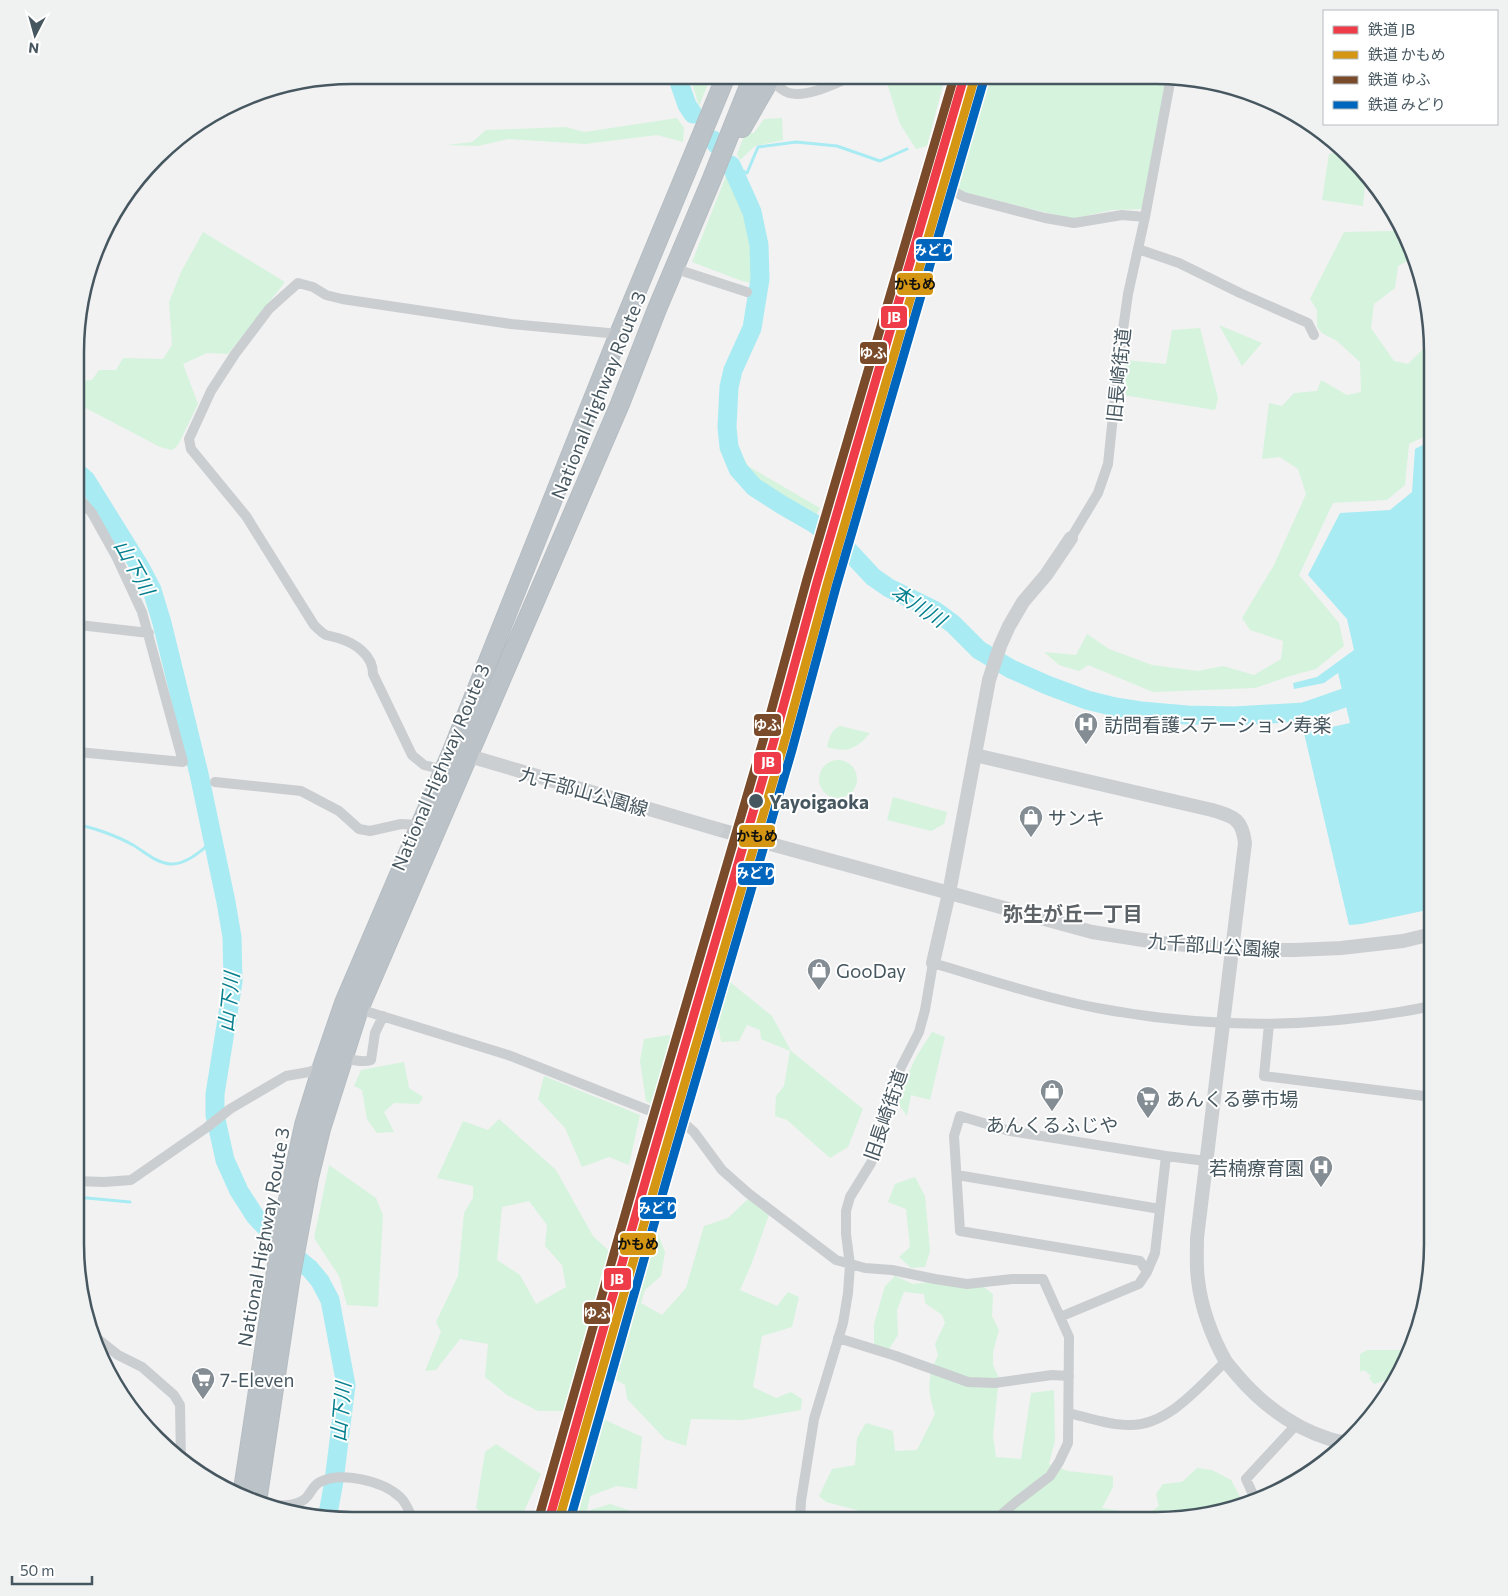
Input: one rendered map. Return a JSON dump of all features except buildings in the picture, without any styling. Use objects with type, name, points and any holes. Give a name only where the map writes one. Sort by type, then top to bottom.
[{"type":"highway","name":"National Highway Route 3","points":[[258,1495],[291,1275],[309,1178],[321,1129],[359,1009],[460,754],[619,334],[723,84]]},
{"type":"highway","name":"National Highway Route 3","points":[[243,1489],[284,1218],[304,1125],[344,1003],[444,770],[460,754],[620,404],[673,268],[725,145],[740,131],[763,84]]},
{"type":"street","points":[[776,84],[788,93],[797,94],[834,84]]},
{"type":"street","points":[[978,84],[953,186],[955,192],[964,197],[1045,218],[1074,223],[1122,214],[1145,217]]},
{"type":"street","name":"旧長崎街道","points":[[800,1512],[814,1419],[843,1323],[848,1293],[850,1265],[846,1234],[846,1212],[850,1197],[871,1163],[878,1146],[888,1099],[898,1073],[919,1032],[925,1010],[990,680],[1000,646],[1009,626],[1023,602],[1046,575],[1071,538],[1098,493],[1108,464],[1128,294],[1145,217],[1170,84]]},
{"type":"street","points":[[1138,249],[1179,262],[1240,293],[1308,324],[1314,335]]},
{"type":"street","points":[[673,268],[747,292]]},
{"type":"street","points":[[444,770],[424,765],[412,755],[373,674],[370,658],[360,649],[340,638],[327,635],[314,625],[246,516],[191,449],[189,440],[211,391],[235,354],[269,309],[298,283],[313,287],[326,295],[342,299],[511,324],[619,334]]},
{"type":"street","points":[[84,504],[92,513],[116,556],[142,612],[183,762],[84,753]]},
{"type":"street","points":[[84,626],[149,633]]},
{"type":"street","name":"九千部山公園線","points":[[460,754],[717,829]]},
{"type":"street","points":[[975,755],[1212,810],[1233,817],[1243,829],[1245,843],[1197,1238],[1198,1280],[1201,1298],[1211,1330],[1226,1361],[1250,1390],[1272,1409],[1296,1425],[1315,1434],[1339,1441]]},
{"type":"street","points":[[215,782],[301,791],[339,811],[359,829],[370,831],[401,824],[420,825]]},
{"type":"street","name":"九千部山公園線","points":[[767,843],[1092,932],[1162,943],[1295,950],[1341,948],[1403,941],[1424,936]]},
{"type":"street","points":[[933,963],[1036,994],[1097,1008],[1222,1023],[1269,1024],[1331,1020],[1424,1008]]},
{"type":"street","points":[[359,1009],[508,1055],[686,1125],[694,1132],[722,1170],[748,1193],[836,1260],[865,1268],[892,1270],[967,1284],[1043,1279],[1069,1337],[1068,1443],[1060,1462],[1050,1476],[1005,1512]]},
{"type":"street","points":[[84,1181],[131,1180],[226,1112],[286,1076],[309,1072],[344,1058],[366,1062],[371,1060],[375,1033],[384,1016]]},
{"type":"street","points":[[1269,1024],[1264,1076],[1424,1096]]},
{"type":"street","points":[[1147,1272],[1140,1261],[960,1231],[954,1136],[960,1116],[1010,1131],[1206,1161]]},
{"type":"street","points":[[1060,1317],[1139,1284],[1147,1272],[1155,1253],[1166,1156]]},
{"type":"street","points":[[957,1175],[1160,1208]]},
{"type":"street","points":[[838,1338],[896,1356],[968,1382],[995,1383],[1052,1375],[1069,1376]]},
{"type":"street","points":[[103,1343],[118,1355],[142,1367],[174,1395],[180,1405],[181,1451]]},
{"type":"street","points":[[1069,1413],[1105,1423],[1131,1426],[1159,1419],[1180,1405],[1226,1361]]},
{"type":"street","points":[[1253,1494],[1246,1479],[1296,1425]]},
{"type":"street","points":[[291,1505],[305,1499],[312,1488],[320,1482],[341,1477],[365,1479],[389,1488],[402,1498],[409,1512]]},
{"type":"green space","points":[[692,84],[708,84],[699,106]]},
{"type":"green space","points":[[887,84],[943,84],[927,146],[916,149],[900,124]]},
{"type":"green space","points":[[982,84],[1165,84],[1143,209],[1112,210],[1072,219],[963,192],[956,186]]},
{"type":"green space","points":[[677,118],[684,128],[683,142],[657,135],[585,144],[508,139],[478,146],[447,145],[472,142],[486,130],[565,127],[585,132]]},
{"type":"green space","points":[[782,118],[783,140],[755,146],[740,160],[737,154],[745,134],[754,133],[764,119]]},
{"type":"green space","points":[[1336,153],[1365,184],[1363,206],[1322,200],[1329,154]]},
{"type":"green space","points":[[726,176],[740,194],[752,250],[751,283],[692,262]]},
{"type":"green space","points":[[1395,229],[1397,233],[1408,261],[1398,266],[1395,288],[1374,304],[1371,328],[1394,361],[1408,364],[1423,349],[1424,340],[1424,437],[1409,444],[1405,485],[1387,500],[1333,503],[1299,575],[1339,623],[1344,646],[1316,669],[1255,688],[1153,692],[1088,665],[1079,671],[1059,665],[1044,652],[1076,655],[1087,634],[1109,649],[1152,665],[1198,671],[1223,666],[1254,675],[1281,659],[1283,641],[1250,630],[1242,618],[1274,565],[1306,494],[1298,469],[1280,457],[1262,459],[1269,403],[1282,406],[1294,393],[1317,391],[1321,380],[1347,395],[1361,392],[1360,362],[1337,341],[1322,333],[1317,327],[1317,310],[1310,299],[1344,232],[1392,231]]},
{"type":"green space","points":[[203,232],[285,282],[228,354],[207,353],[183,364],[198,404],[178,445],[172,450],[160,447],[84,407],[84,381],[92,380],[99,370],[116,370],[123,358],[163,359],[172,345],[169,302],[181,272]]},
{"type":"green space","points":[[1219,325],[1262,343],[1242,366]]},
{"type":"green space","points":[[1200,328],[1218,398],[1215,410],[1123,395],[1126,360],[1166,364],[1172,330]]},
{"type":"green space","points":[[737,445],[748,466],[820,508],[816,516],[745,471],[735,451]]},
{"type":"green space","points":[[840,726],[870,733],[861,743],[851,748],[840,750],[827,747],[832,732]]},
{"type":"green space","points":[[838,760],[851,766],[857,779],[851,792],[838,798],[825,792],[819,779],[825,766]]},
{"type":"green space","points":[[893,797],[947,812],[944,824],[931,831],[887,820]]},
{"type":"green space","points":[[720,974],[772,1016],[791,1051],[863,1109],[848,1147],[830,1158],[787,1120],[775,1116],[776,1096],[784,1086],[790,1051],[761,1039],[760,1030],[747,1025],[739,1041],[721,1042],[719,1029],[699,1032]]},
{"type":"green space","points":[[932,1032],[945,1037],[930,1100],[911,1095],[907,1116],[896,1101],[916,1057]]},
{"type":"green space","points":[[669,1035],[674,1041],[652,1104],[646,1101],[640,1061],[644,1039]]},
{"type":"green space","points":[[404,1062],[409,1088],[423,1097],[419,1104],[394,1103],[384,1112],[394,1132],[377,1133],[367,1119],[362,1090],[354,1086],[361,1070]]},
{"type":"green space","points":[[544,1076],[640,1115],[629,1165],[609,1157],[582,1167],[565,1128],[538,1099]]},
{"type":"green space","points":[[499,1119],[556,1170],[593,1236],[609,1251],[564,1411],[538,1411],[507,1395],[485,1377],[488,1344],[460,1339],[436,1370],[425,1371],[441,1332],[436,1322],[458,1276],[464,1213],[473,1198],[473,1186],[437,1178],[463,1121],[488,1130]],"holes":[[[529,1201],[547,1225],[545,1246],[562,1265],[566,1287],[536,1304],[520,1275],[497,1260],[502,1207]]]},
{"type":"green space","points":[[329,1165],[376,1198],[383,1215],[378,1307],[347,1305],[339,1276],[314,1238]]},
{"type":"green space","points":[[915,1177],[925,1196],[930,1251],[925,1267],[911,1268],[899,1257],[910,1247],[906,1209],[888,1202],[895,1184]]},
{"type":"green space","points":[[748,1199],[769,1215],[740,1290],[777,1306],[788,1292],[799,1297],[792,1327],[762,1336],[753,1387],[776,1398],[791,1392],[802,1399],[801,1410],[743,1420],[691,1419],[686,1446],[665,1439],[627,1399],[625,1385],[606,1374],[616,1326],[642,1229],[656,1229],[665,1252],[661,1276],[645,1290],[641,1303],[662,1315],[686,1288],[704,1226],[728,1218]]},
{"type":"green space","points":[[895,1276],[913,1284],[931,1282],[984,1287],[993,1294],[992,1316],[999,1330],[993,1352],[993,1365],[999,1378],[993,1435],[996,1457],[1021,1459],[1031,1393],[1054,1390],[1055,1440],[1049,1464],[1068,1471],[1113,1476],[1113,1487],[1102,1508],[1127,1512],[858,1512],[857,1510],[826,1502],[819,1496],[832,1469],[855,1465],[857,1438],[866,1423],[893,1431],[895,1451],[917,1450],[935,1414],[929,1384],[938,1355],[935,1344],[945,1323],[942,1315],[925,1303],[924,1294],[904,1292],[897,1310],[898,1335],[889,1349],[874,1345],[874,1324],[885,1286]]},
{"type":"green space","points":[[1367,1350],[1403,1350],[1387,1380],[1374,1384],[1369,1378],[1371,1376],[1364,1370],[1361,1372],[1360,1370],[1360,1354]]},
{"type":"green space","points":[[590,1413],[642,1437],[637,1489],[617,1486],[590,1496],[587,1511],[610,1504],[634,1512],[568,1512],[572,1481]]},
{"type":"green space","points":[[496,1444],[541,1474],[524,1512],[480,1512],[476,1508],[485,1452]]},
{"type":"green space","points":[[1197,1468],[1212,1470],[1231,1480],[1241,1498],[1191,1510],[1150,1512],[1159,1506],[1156,1494],[1163,1484],[1182,1482]]},
{"type":"water","points":[[1424,444],[1424,911],[1349,925],[1304,733],[1350,723],[1338,673],[1324,683],[1294,689],[1293,683],[1317,677],[1354,650],[1347,619],[1308,575],[1340,513],[1390,510],[1412,492],[1415,449]]},
{"type":"waterway","name":"本川川","points":[[680,84],[687,105],[693,114]]},
{"type":"waterway","name":"本川川","points":[[713,140],[717,145]]},
{"type":"waterway","points":[[731,165],[747,173],[758,147],[796,142],[837,146],[880,161],[907,149]]},
{"type":"waterway","name":"本川川","points":[[731,165],[752,212],[759,245],[760,279],[752,328],[733,370],[729,387],[727,427],[729,447],[738,469],[754,487],[815,524],[848,550],[873,577],[889,588],[934,610],[953,624],[979,650],[1011,669],[1087,700],[1141,711],[1187,715],[1234,716],[1304,712],[1344,698],[1369,695]]},
{"type":"waterway","name":"山下川","points":[[84,478],[140,567],[152,590],[162,623],[199,774],[226,902],[232,937],[233,982],[215,1094],[215,1115],[225,1160],[239,1191],[255,1216],[289,1252],[310,1269],[320,1281],[330,1300],[346,1385],[328,1511]]},
{"type":"waterway","points":[[84,826],[113,836],[133,845],[155,859],[170,864],[176,864],[188,859],[213,840]]},
{"type":"waterway","points":[[84,1198],[130,1202]]},
{"type":"tunnel","points":[[717,829],[767,843]]},
{"type":"rail line","name":"ゆふ","points":[[540,1512],[763,741],[807,579],[952,84]]},
{"type":"rail line","name":"JB","points":[[551,1512],[773,744],[817,582],[962,84]]},
{"type":"rail line","name":"かもめ","points":[[561,1512],[973,84]]},
{"type":"rail line","name":"みどり","points":[[572,1512],[669,1171],[792,750],[836,587],[983,84]]},
{"type":"place","name":"訪問看護ステーション寿楽","points":[[1086,745]]},
{"type":"place","name":"Yayoigaoka","points":[[756,801]]},
{"type":"place","name":"サンキ","points":[[1031,838]]},
{"type":"place","name":"GooDay","points":[[819,991]]},
{"type":"place","name":"あんくるふじや","points":[[1052,1112]]},
{"type":"place","name":"あんくる夢市場","points":[[1148,1119]]},
{"type":"place","name":"若楠療育園","points":[[1321,1188]]},
{"type":"place","name":"7-Eleven","points":[[203,1400]]},
{"type":"district","name":"弥生が丘一丁目","points":[[1073,913]]}]
